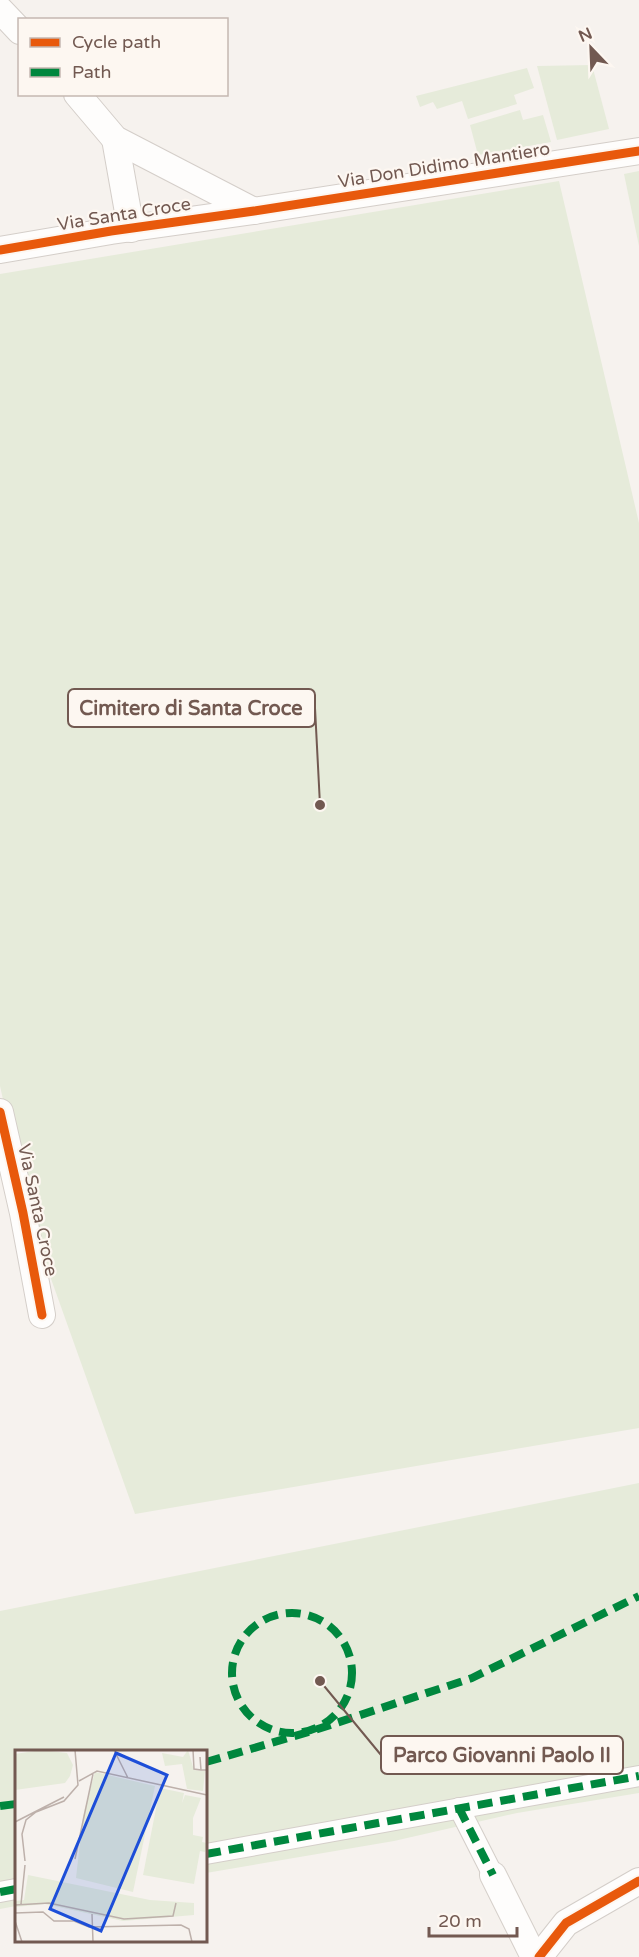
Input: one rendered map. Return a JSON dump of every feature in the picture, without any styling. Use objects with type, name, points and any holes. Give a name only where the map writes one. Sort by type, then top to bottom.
[{"type":"street","points":[[0,10],[18,29]]},
{"type":"street","name":"Via Santa Croce","points":[[79,96],[115,139],[254,211]]},
{"type":"street","name":"Via Santa Croce","points":[[115,139],[131,229]]},
{"type":"street","name":"Via Don Didimo Mantiero","points":[[254,211],[639,151]]},
{"type":"street","name":"Via Santa Croce","points":[[0,250],[254,211]]},
{"type":"street","name":"Via Santa Croce","points":[[0,1112],[23,1213],[42,1315]]},
{"type":"street","points":[[207,1854],[639,1776]]},
{"type":"street","points":[[459,1808],[534,1957]]},
{"type":"street","points":[[539,1957],[566,1923],[639,1881]]},
{"type":"street","points":[[0,1892],[15,1889]]},
{"type":"green space","points":[[592,65],[609,129],[557,140],[537,66]]},
{"type":"green space","points":[[527,68],[534,88],[514,95],[517,104],[468,119],[462,101],[437,109],[433,102],[420,107],[416,96]]},
{"type":"green space","points":[[520,110],[523,120],[543,115],[551,142],[478,155],[470,125]]},
{"type":"green space","points":[[639,171],[639,246],[624,174]]},
{"type":"green space","points":[[559,181],[639,523],[639,1428],[135,1514],[30,1220],[0,1086],[0,274]]},
{"type":"green space","points":[[639,1483],[639,1793],[517,1813],[394,1841],[207,1873],[207,1750],[15,1750],[15,1906],[0,1909],[0,1611]]},
{"type":"marked path","points":[[207,1762],[312,1731],[472,1678],[639,1596]]},
{"type":"marked path","points":[[292,1613],[315,1618],[334,1631],[347,1650],[352,1673],[347,1696],[334,1715],[315,1728],[292,1733],[269,1728],[250,1715],[237,1696],[232,1673],[237,1650],[250,1631],[269,1618],[292,1613]]},
{"type":"marked path","points":[[207,1854],[639,1776]]},
{"type":"marked path","points":[[0,1806],[15,1804]]},
{"type":"marked path","points":[[459,1808],[493,1875]]},
{"type":"marked path","points":[[0,1892],[15,1889]]},
{"type":"cycle path","points":[[0,250],[639,151]]},
{"type":"cycle path","points":[[0,1112],[23,1213],[42,1315]]},
{"type":"cycle path","points":[[539,1957],[566,1923],[639,1881]]},
{"type":"place","name":"Cimitero di Santa Croce","points":[[320,805]]},
{"type":"place","name":"Parco Giovanni Paolo II","points":[[320,1681]]}]
